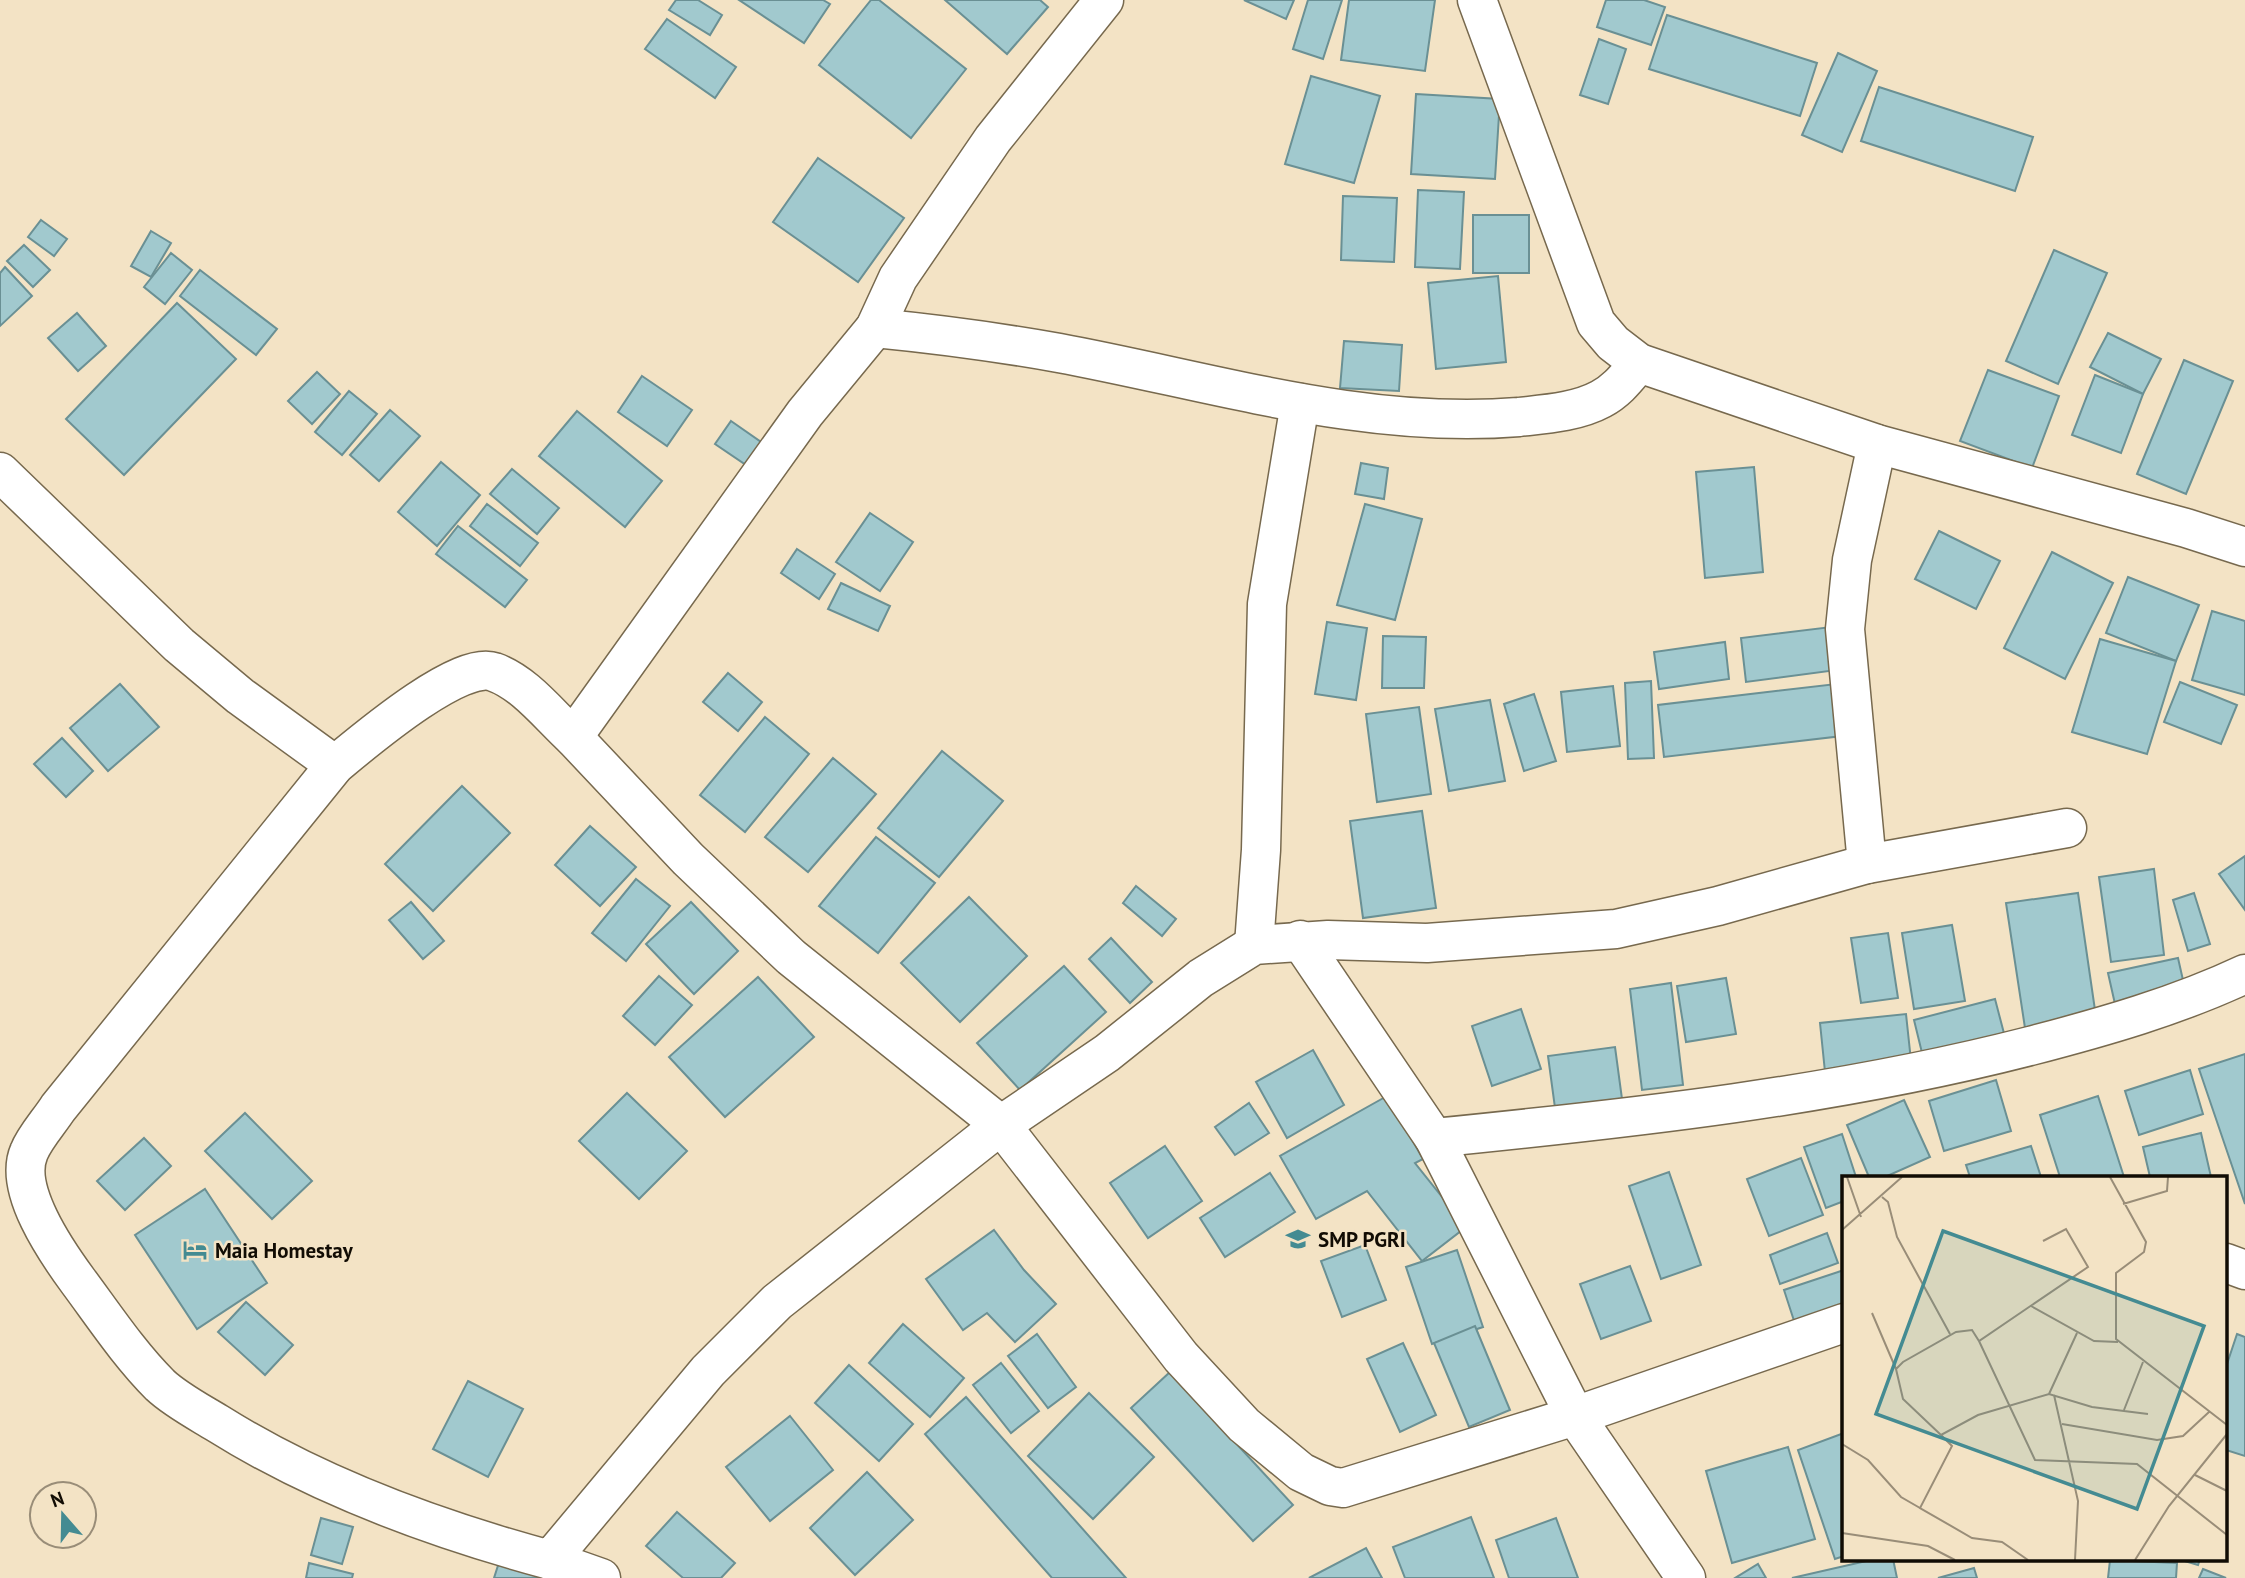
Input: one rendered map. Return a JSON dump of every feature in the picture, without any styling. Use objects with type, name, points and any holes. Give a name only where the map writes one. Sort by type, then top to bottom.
[{"type":"street","points":[[573,737],[805,413],[875,328],[898,278],[992,139],[1104,0]]},
{"type":"street","points":[[1477,0],[1596,323],[1613,343],[1639,363],[1877,444],[2186,528],[2245,547]]},
{"type":"street","points":[[875,328],[957,336],[1060,354],[1300,403],[1450,419],[1555,414],[1599,401],[1619,388],[1639,363]]},
{"type":"street","points":[[1254,945],[1261,850],[1267,604],[1300,403]]},
{"type":"street","points":[[1867,864],[1845,629],[1852,560],[1877,444]]},
{"type":"street","points":[[0,472],[179,645],[240,696],[335,765]]},
{"type":"street","points":[[601,1578],[550,1560],[464,1537],[327,1480],[260,1450],[162,1386],[128,1348],[64,1262],[12,1170],[28,1153],[58,1108],[335,765],[418,702],[448,682],[472,672],[492,671],[516,684],[573,737],[688,859],[792,957],[1002,1125],[1181,1357],[1244,1425],[1290,1464],[1313,1479],[1343,1488],[1574,1416],[1842,1324]]},
{"type":"street","points":[[550,1560],[708,1371],[776,1302],[1002,1125],[1107,1053],[1202,978],[1254,945],[1300,940],[1427,943],[1616,929],[1718,906],[1867,864],[2067,828]]},
{"type":"street","points":[[1300,940],[1434,1138],[1574,1416],[1686,1578]]},
{"type":"street","points":[[1434,1138],[1600,1121],[1869,1083],[2068,1036],[2202,995],[2245,974]]},
{"type":"street","points":[[2228,1264],[2245,1270]]},
{"type":"building","points":[[676,0],[698,0],[722,15],[710,35],[669,10]]},
{"type":"building","points":[[739,0],[823,0],[830,4],[804,43]]},
{"type":"building","points":[[871,0],[879,0],[966,69],[911,138],[819,65]]},
{"type":"building","points":[[945,0],[1040,0],[1048,7],[1007,54]]},
{"type":"building","points":[[1244,0],[1294,0],[1286,19]]},
{"type":"building","points":[[1308,0],[1342,0],[1323,59],[1293,49]]},
{"type":"building","points":[[1349,0],[1435,0],[1425,71],[1341,60]]},
{"type":"building","points":[[1606,0],[1644,0],[1665,7],[1651,45],[1597,27]]},
{"type":"building","points":[[1667,15],[1817,63],[1800,116],[1649,69]]},
{"type":"building","points":[[667,19],[736,67],[715,98],[645,49]]},
{"type":"building","points":[[1599,39],[1626,49],[1608,104],[1580,95]]},
{"type":"building","points":[[1838,53],[1877,71],[1842,152],[1802,135]]},
{"type":"building","points":[[1311,76],[1380,96],[1354,183],[1285,164]]},
{"type":"building","points":[[1879,87],[2033,137],[2015,191],[1861,141]]},
{"type":"building","points":[[1416,94],[1500,99],[1495,179],[1411,174]]},
{"type":"building","points":[[818,158],[904,218],[858,282],[773,222]]},
{"type":"building","points":[[1418,190],[1464,192],[1460,269],[1415,267]]},
{"type":"building","points":[[1343,196],[1397,198],[1394,262],[1341,260]]},
{"type":"building","points":[[1473,215],[1529,215],[1529,273],[1473,273]]},
{"type":"building","points":[[41,220],[67,239],[54,256],[28,237]]},
{"type":"building","points":[[151,231],[171,243],[151,277],[131,266]]},
{"type":"building","points":[[24,245],[50,270],[33,287],[7,261]]},
{"type":"building","points":[[2054,250],[2107,273],[2058,384],[2006,361]]},
{"type":"building","points":[[171,253],[192,270],[165,304],[144,287]]},
{"type":"building","points":[[5,267],[32,296],[0,326],[0,273]]},
{"type":"building","points":[[200,270],[277,329],[256,355],[180,296]]},
{"type":"building","points":[[1498,276],[1506,362],[1436,369],[1428,283]]},
{"type":"building","points":[[177,303],[236,359],[124,475],[66,419]]},
{"type":"building","points":[[77,313],[106,346],[78,371],[48,338]]},
{"type":"building","points":[[2108,333],[2161,359],[2143,394],[2090,367]]},
{"type":"building","points":[[1344,341],[1402,345],[1399,391],[1340,388]]},
{"type":"building","points":[[2184,360],[2233,381],[2186,494],[2137,474]]},
{"type":"building","points":[[1988,370],[2059,396],[2032,468],[1960,441]]},
{"type":"building","points":[[317,372],[340,394],[312,424],[288,401]]},
{"type":"building","points":[[2095,375],[2143,394],[2121,453],[2072,435]]},
{"type":"building","points":[[642,376],[692,410],[667,446],[618,412]]},
{"type":"building","points":[[349,391],[377,414],[342,455],[315,432]]},
{"type":"building","points":[[390,410],[420,436],[379,481],[350,455]]},
{"type":"building","points":[[577,411],[662,481],[625,527],[539,456]]},
{"type":"building","points":[[731,421],[767,446],[752,469],[715,444]]},
{"type":"building","points":[[441,462],[480,495],[437,546],[398,512]]},
{"type":"building","points":[[1361,463],[1388,468],[1384,499],[1355,494]]},
{"type":"building","points":[[1754,467],[1763,572],[1705,578],[1696,472]]},
{"type":"building","points":[[512,469],[559,508],[537,534],[490,494]]},
{"type":"building","points":[[487,504],[538,543],[520,566],[470,526]]},
{"type":"building","points":[[1365,504],[1422,519],[1395,620],[1337,605]]},
{"type":"building","points":[[870,513],[913,542],[880,591],[836,562]]},
{"type":"building","points":[[458,526],[527,580],[505,607],[436,554]]},
{"type":"building","points":[[1939,531],[2000,561],[1976,609],[1915,579]]},
{"type":"building","points":[[797,549],[835,574],[819,599],[781,573]]},
{"type":"building","points":[[2052,552],[2113,583],[2065,679],[2004,648]]},
{"type":"building","points":[[2128,577],[2199,605],[2176,661],[2106,633]]},
{"type":"building","points":[[841,583],[890,606],[878,631],[828,609]]},
{"type":"building","points":[[2212,611],[2245,621],[2245,695],[2192,680]]},
{"type":"building","points":[[1327,622],[1367,628],[1356,700],[1315,694]]},
{"type":"building","points":[[1831,627],[1837,670],[1746,682],[1741,638]]},
{"type":"building","points":[[1383,636],[1426,637],[1424,688],[1382,688]]},
{"type":"building","points":[[2100,639],[2176,661],[2147,754],[2072,732]]},
{"type":"building","points":[[1725,642],[1729,679],[1659,689],[1654,652]]},
{"type":"building","points":[[728,673],[762,702],[738,731],[703,702]]},
{"type":"building","points":[[1651,681],[1654,758],[1628,759],[1625,683]]},
{"type":"building","points":[[2180,682],[2237,705],[2221,744],[2164,722]]},
{"type":"building","points":[[120,684],[159,727],[108,771],[70,728]]},
{"type":"building","points":[[1836,684],[1842,736],[1664,757],[1658,705]]},
{"type":"building","points":[[1613,686],[1620,746],[1567,752],[1561,692]]},
{"type":"building","points":[[1534,694],[1556,761],[1524,771],[1504,704]]},
{"type":"building","points":[[1490,700],[1505,781],[1449,791],[1435,709]]},
{"type":"building","points":[[1419,707],[1431,794],[1377,802],[1366,714]]},
{"type":"building","points":[[765,717],[809,754],[745,832],[700,795]]},
{"type":"building","points":[[62,738],[93,771],[66,797],[34,764]]},
{"type":"building","points":[[942,751],[1003,801],[939,877],[878,828]]},
{"type":"building","points":[[833,758],[876,794],[808,872],[765,837]]},
{"type":"building","points":[[462,786],[510,833],[433,911],[385,864]]},
{"type":"building","points":[[1422,811],[1436,908],[1363,918],[1350,821]]},
{"type":"building","points":[[590,826],[636,867],[600,906],[555,865]]},
{"type":"building","points":[[876,837],[935,883],[878,953],[819,906]]},
{"type":"building","points":[[2245,856],[2245,910],[2219,874]]},
{"type":"building","points":[[2154,869],[2164,955],[2111,962],[2099,877]]},
{"type":"building","points":[[636,879],[670,906],[626,961],[592,933]]},
{"type":"building","points":[[1136,886],[1176,919],[1162,936],[1123,903]]},
{"type":"building","points":[[2078,893],[2096,1017],[2025,1028],[2006,903]]},
{"type":"building","points":[[2194,893],[2210,944],[2188,951],[2173,900]]},
{"type":"building","points":[[969,897],[1027,956],[960,1022],[901,963]]},
{"type":"building","points":[[411,902],[444,941],[423,959],[389,920]]},
{"type":"building","points":[[691,902],[738,951],[694,994],[646,944]]},
{"type":"building","points":[[1952,925],[1965,1001],[1914,1009],[1902,933]]},
{"type":"building","points":[[1888,933],[1898,998],[1861,1003],[1851,938]]},
{"type":"building","points":[[1111,938],[1152,982],[1130,1003],[1089,959]]},
{"type":"building","points":[[2178,958],[2185,989],[2115,1004],[2108,973]]},
{"type":"building","points":[[1064,966],[1106,1012],[1020,1090],[977,1043]]},
{"type":"building","points":[[659,976],[692,1005],[655,1045],[623,1016]]},
{"type":"building","points":[[758,977],[814,1037],[725,1117],[669,1057]]},
{"type":"building","points":[[1726,978],[1736,1034],[1686,1042],[1677,986]]},
{"type":"building","points":[[1671,983],[1683,1085],[1642,1090],[1630,989]]},
{"type":"building","points":[[1995,999],[2006,1041],[1924,1061],[1914,1020]]},
{"type":"building","points":[[1521,1009],[1541,1069],[1492,1086],[1472,1026]]},
{"type":"building","points":[[1906,1014],[1911,1061],[1825,1072],[1820,1023]]},
{"type":"building","points":[[1615,1047],[1622,1099],[1555,1108],[1548,1056]]},
{"type":"building","points":[[1313,1050],[1344,1105],[1287,1138],[1256,1082]]},
{"type":"building","points":[[2245,1054],[2245,1204],[2199,1069]]},
{"type":"building","points":[[2190,1070],[2203,1114],[2139,1135],[2125,1091]]},
{"type":"building","points":[[1996,1080],[2011,1131],[1944,1151],[1929,1101]]},
{"type":"building","points":[[627,1093],[687,1151],[639,1199],[579,1141]]},
{"type":"building","points":[[1387,1096],[1423,1159],[1415,1163],[1466,1227],[1422,1261],[1367,1191],[1316,1219],[1280,1156]]},
{"type":"building","points":[[2098,1096],[2124,1176],[2060,1176],[2040,1115]]},
{"type":"building","points":[[1904,1100],[1930,1157],[1887,1176],[1869,1176],[1847,1125]]},
{"type":"building","points":[[1249,1103],[1269,1133],[1235,1155],[1215,1127]]},
{"type":"building","points":[[245,1113],[312,1181],[272,1219],[205,1151]]},
{"type":"building","points":[[2201,1133],[2211,1176],[2150,1176],[2143,1147]]},
{"type":"building","points":[[1842,1134],[1856,1176],[1842,1176],[1842,1202],[1826,1208],[1804,1147]]},
{"type":"building","points":[[144,1138],[171,1166],[125,1210],[97,1181]]},
{"type":"building","points":[[1165,1146],[1202,1201],[1148,1238],[1110,1183]]},
{"type":"building","points":[[2031,1146],[2041,1176],[1970,1176],[1966,1165]]},
{"type":"building","points":[[1801,1158],[1823,1215],[1769,1236],[1747,1179]]},
{"type":"building","points":[[1669,1172],[1701,1265],[1661,1279],[1629,1186]]},
{"type":"building","points":[[1270,1173],[1295,1212],[1225,1257],[1200,1218]]},
{"type":"building","points":[[205,1189],[267,1283],[197,1329],[135,1235]]},
{"type":"building","points":[[994,1230],[1024,1270],[1056,1304],[1015,1342],[987,1313],[963,1330],[926,1279]]},
{"type":"building","points":[[1827,1233],[1838,1263],[1780,1284],[1770,1255]]},
{"type":"building","points":[[1365,1245],[1386,1300],[1342,1317],[1321,1261]]},
{"type":"building","points":[[1457,1250],[1483,1327],[1432,1344],[1406,1267]]},
{"type":"building","points":[[1630,1266],[1651,1321],[1601,1339],[1580,1284]]},
{"type":"building","points":[[1842,1271],[1842,1314],[1797,1330],[1784,1290]]},
{"type":"building","points":[[246,1302],[293,1345],[265,1375],[218,1332]]},
{"type":"building","points":[[903,1324],[964,1378],[930,1417],[869,1363]]},
{"type":"building","points":[[1475,1326],[1510,1410],[1469,1427],[1434,1343]]},
{"type":"building","points":[[1037,1334],[1076,1387],[1048,1408],[1008,1356]]},
{"type":"building","points":[[2237,1334],[2245,1337],[2245,1456],[2228,1451],[2228,1361]]},
{"type":"building","points":[[1403,1343],[1436,1415],[1400,1432],[1367,1359]]},
{"type":"building","points":[[1001,1363],[1039,1411],[1011,1433],[973,1385]]},
{"type":"building","points":[[849,1365],[913,1424],[879,1461],[815,1403]]},
{"type":"building","points":[[1170,1372],[1293,1505],[1253,1541],[1131,1408]]},
{"type":"building","points":[[468,1381],[523,1409],[488,1477],[433,1449]]},
{"type":"building","points":[[1089,1393],[1154,1457],[1093,1519],[1028,1456]]},
{"type":"building","points":[[966,1397],[1126,1578],[1052,1578],[925,1434]]},
{"type":"building","points":[[790,1416],[833,1470],[770,1521],[726,1467]]},
{"type":"building","points":[[1842,1434],[1842,1557],[1835,1559],[1798,1450]]},
{"type":"building","points":[[1788,1447],[1815,1539],[1732,1563],[1706,1471]]},
{"type":"building","points":[[867,1472],[913,1520],[855,1575],[810,1528]]},
{"type":"building","points":[[677,1512],[735,1563],[721,1578],[683,1578],[646,1546]]},
{"type":"building","points":[[1471,1517],[1494,1578],[1405,1578],[1393,1547]]},
{"type":"building","points":[[321,1518],[353,1527],[342,1564],[311,1555]]},
{"type":"building","points":[[1556,1518],[1578,1578],[1509,1578],[1496,1540]]},
{"type":"building","points":[[1366,1548],[1382,1578],[1309,1578]]},
{"type":"building","points":[[502,1553],[551,1578],[494,1578]]},
{"type":"building","points":[[1871,1560],[1893,1560],[1897,1578],[1792,1578]]},
{"type":"building","points":[[2110,1560],[2177,1563],[2176,1578],[2108,1578]]},
{"type":"building","points":[[2181,1560],[2200,1560],[2198,1565]]},
{"type":"building","points":[[309,1563],[353,1574],[352,1578],[306,1578]]},
{"type":"building","points":[[1758,1564],[1766,1578],[1735,1578]]},
{"type":"building","points":[[1974,1568],[1977,1578],[1938,1578]]},
{"type":"building","points":[[2203,1569],[2226,1578],[2199,1578]]},
{"type":"place","name":"SMP PGRI","points":[[1298,1239]]},
{"type":"place","name":"Maia Homestay","points":[[195,1250]]}]
